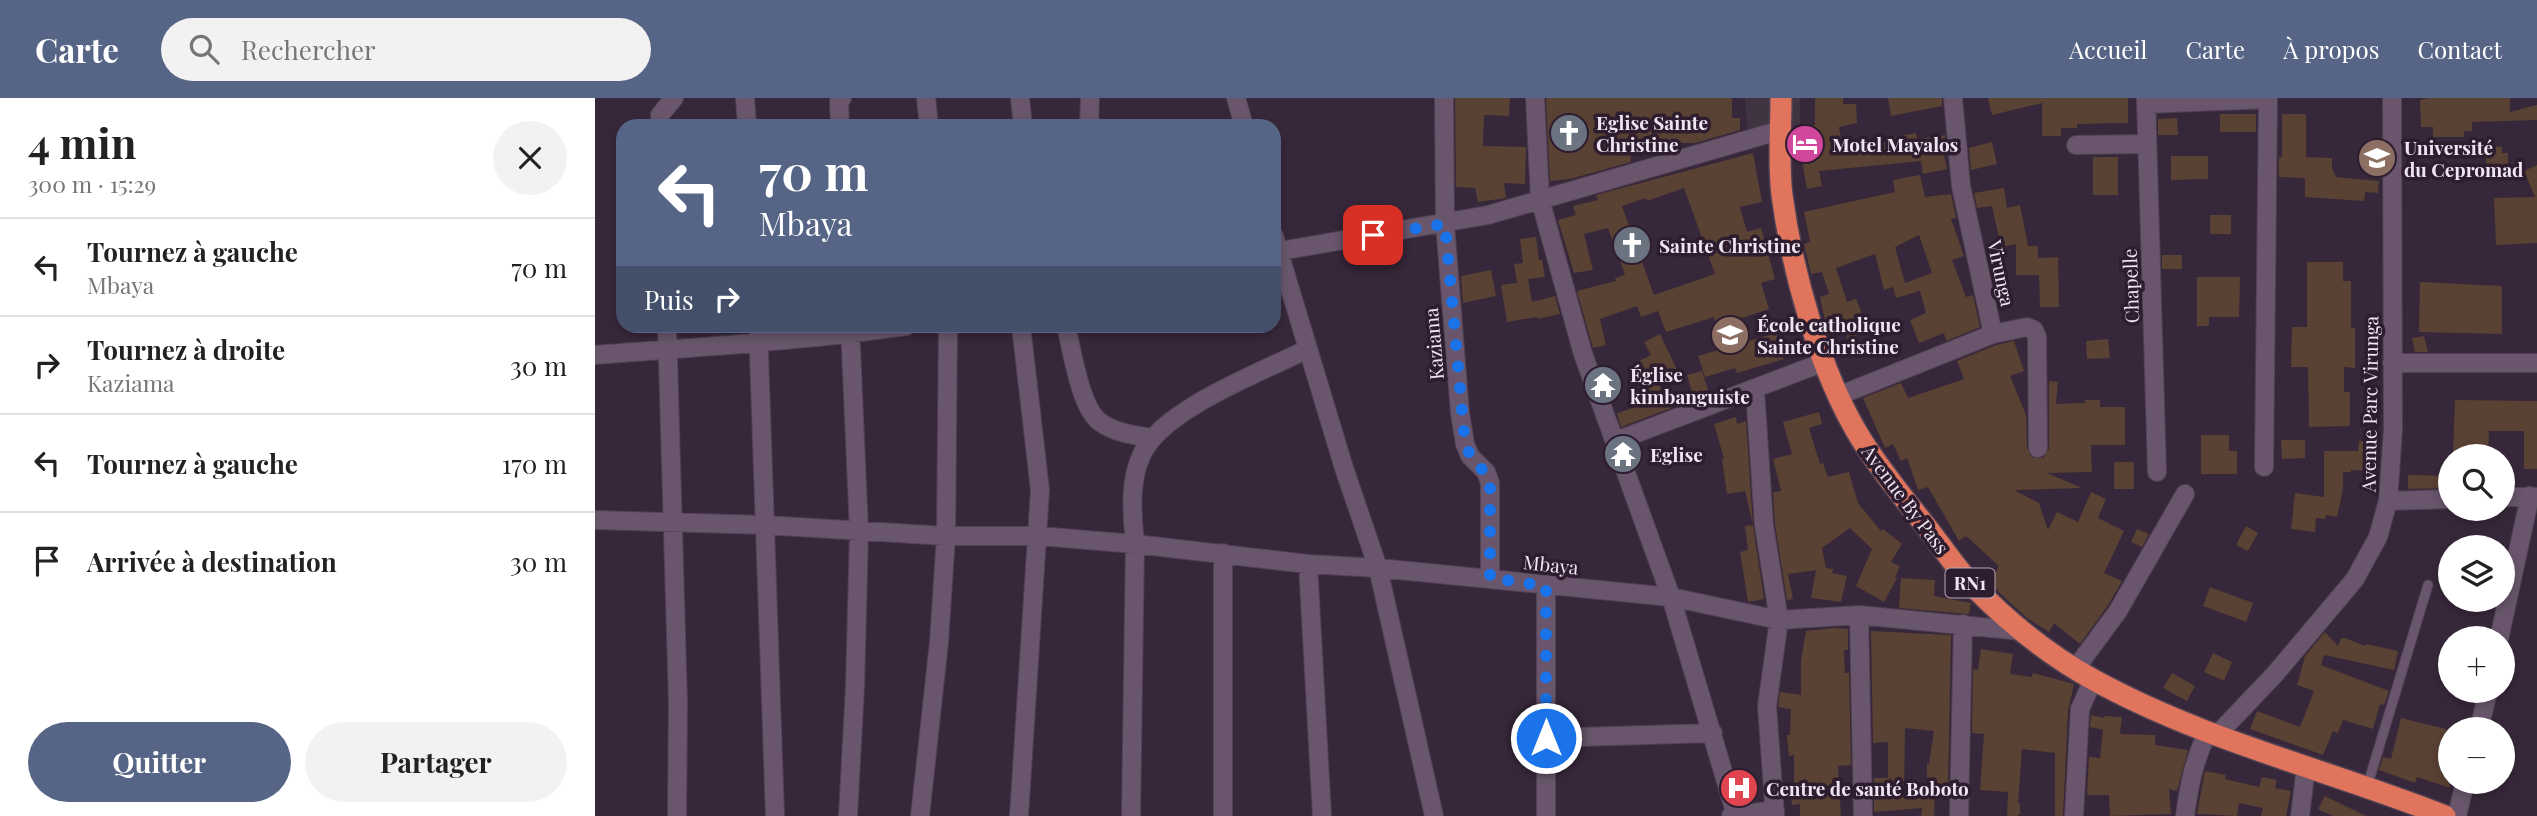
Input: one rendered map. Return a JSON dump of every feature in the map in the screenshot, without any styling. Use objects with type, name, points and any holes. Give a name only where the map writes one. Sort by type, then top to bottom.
[{"type":"highway","name":"Avenue By Pass","points":[[1781,98],[1782,194],[1793,261],[1824,362],[1838,396],[1882,470],[1971,584],[2022,631],[2085,674],[2151,708],[2212,734],[2367,787],[2407,808],[2445,816]]},
{"type":"street","points":[[660,119],[674,98]]},
{"type":"street","points":[[745,98],[746,119]]},
{"type":"street","points":[[840,119],[839,101],[842,98]]},
{"type":"street","points":[[926,98],[928,119]]},
{"type":"street","points":[[1020,98],[1022,119]]},
{"type":"street","points":[[1089,119],[1090,98]]},
{"type":"street","points":[[1236,98],[1242,119]]},
{"type":"street","name":"Kaziama","points":[[1444,98],[1445,224],[1465,444],[1470,456],[1486,472],[1490,483],[1490,578]]},
{"type":"street","points":[[1535,98],[1540,199],[1583,354],[1671,597],[1736,815]]},
{"type":"street","name":"Virunga","points":[[1838,396],[1993,334],[1961,186],[1953,98]]},
{"type":"street","name":"Avenue Parc Virunga","points":[[2212,734],[2275,674],[2355,579],[2378,537],[2388,502],[2393,430],[2392,98]]},
{"type":"street","points":[[2146,101],[2268,99],[2264,467]]},
{"type":"street","name":"Chapelle","points":[[2146,101],[2157,472]]},
{"type":"street","points":[[1281,245],[1445,224],[1488,215],[1781,130]]},
{"type":"street","points":[[2076,145],[2147,144]]},
{"type":"street","points":[[1281,265],[1378,568],[1434,816]]},
{"type":"street","points":[[1993,334],[2027,327],[2033,330],[2037,337],[2038,448]]},
{"type":"street","points":[[668,333],[678,703],[677,816]]},
{"type":"street","points":[[595,355],[669,349],[758,334],[781,333]]},
{"type":"street","points":[[848,816],[859,531],[850,333]]},
{"type":"street","points":[[920,816],[939,642],[946,536],[948,333]]},
{"type":"street","points":[[1019,816],[1040,489],[1022,333]]},
{"type":"street","points":[[1068,333],[1083,392],[1097,421],[1128,435],[1151,438]]},
{"type":"street","points":[[758,334],[775,816]]},
{"type":"street","points":[[1131,816],[1135,544],[1132,503],[1134,478],[1142,455],[1151,438],[1206,398],[1308,349]]},
{"type":"street","points":[[1616,441],[1824,362]]},
{"type":"street","points":[[2392,363],[2537,363]]},
{"type":"street","points":[[1731,816],[1775,813],[1767,706],[1779,620],[1764,526],[1755,390]]},
{"type":"street","points":[[2074,816],[2080,709],[2085,674],[2185,494]]},
{"type":"street","points":[[2502,626],[2534,497],[2515,497]]},
{"type":"street","points":[[2388,502],[2438,500]]},
{"type":"street","name":"Mbaya","points":[[595,520],[765,525],[946,536],[1038,537],[1135,544],[1308,564],[1490,578],[1546,586],[1671,597],[1779,620],[1860,615],[2022,631]]},
{"type":"street","points":[[1223,553],[1223,816]]},
{"type":"street","points":[[1308,564],[1322,816]]},
{"type":"street","points":[[1546,586],[1546,816]]},
{"type":"street","points":[[1860,615],[1863,816]]},
{"type":"street","points":[[1959,816],[1963,624]]},
{"type":"street","points":[[1546,738],[1713,733]]},
{"type":"street","points":[[2185,816],[2189,785],[2199,750],[2212,734]]},
{"type":"street","points":[[2300,816],[2306,767]]},
{"type":"street","points":[[2457,816],[2462,794]]},
{"type":"lane","points":[[2367,787],[2428,585]]},
{"type":"shaded area","points":[[1745,98],[1800,98],[1800,124],[1748,134]]},
{"type":"building","points":[[1455,98],[1510,98],[1509,116],[1484,115],[1483,146],[1526,147],[1525,184],[1504,183],[1506,198],[1478,202],[1475,188],[1456,187]]},
{"type":"building","points":[[1546,98],[1732,98],[1732,118],[1740,118],[1740,130],[1695,143],[1630,143],[1631,162],[1570,179],[1550,181]]},
{"type":"building","points":[[1815,98],[1843,98],[1843,104],[1856,104],[1857,123],[1839,127],[1842,146],[1916,133],[1917,139],[1945,135],[1946,146],[1942,146],[1947,169],[1923,174],[1921,161],[1819,171],[1822,186],[1807,189],[1802,161],[1798,162],[1795,127],[1815,125]]},
{"type":"building","points":[[1888,98],[1942,98],[1942,106],[1891,116]]},
{"type":"building","points":[[1988,98],[2128,98],[2128,123],[2077,124],[2077,128],[2061,128],[2061,136],[2042,136],[2042,103],[1992,115]]},
{"type":"building","points":[[2510,98],[2510,112],[2537,105],[2537,120],[2472,122],[2472,131],[2464,131],[2464,137],[2433,137],[2433,127],[2421,127],[2420,100]]},
{"type":"building","points":[[2220,114],[2256,114],[2256,132],[2220,132]]},
{"type":"building","points":[[2282,114],[2306,114],[2306,157],[2332,158],[2336,177],[2379,181],[2378,193],[2365,192],[2364,201],[2305,197],[2305,178],[2279,177]]},
{"type":"building","points":[[2177,118],[2178,135],[2158,135],[2158,119]]},
{"type":"building","points":[[1992,142],[1997,164],[1971,170],[1969,148]]},
{"type":"building","points":[[2486,146],[2502,147],[2502,153],[2508,153],[2508,173],[2486,173]]},
{"type":"building","points":[[1753,153],[1762,202],[1740,207],[1747,232],[1761,228],[1775,279],[1761,283],[1769,309],[1717,326],[1714,317],[1666,332],[1658,311],[1641,317],[1637,306],[1600,319],[1606,345],[1593,348],[1577,291],[1616,281],[1615,278],[1625,275],[1608,228],[1584,234],[1593,270],[1574,273],[1558,220],[1576,215],[1573,206],[1598,200],[1596,195]],"holes":[[[1684,188],[1715,274],[1654,295],[1622,206],[1646,198],[1647,201]]]},
{"type":"building","points":[[2171,156],[2208,156],[2208,179],[2171,180]]},
{"type":"building","points":[[2093,157],[2118,157],[2118,195],[2093,195]]},
{"type":"building","points":[[2537,165],[2537,243],[2496,245],[2494,198],[2535,197],[2524,171]]},
{"type":"building","points":[[1920,175],[1925,197],[1951,194],[1956,218],[1951,219],[1964,256],[1952,260],[1966,297],[1973,295],[1980,327],[1946,341],[1944,333],[1919,343],[1910,320],[1926,313],[1920,291],[1896,298],[1893,287],[1884,290],[1875,254],[1836,268],[1847,302],[1856,299],[1869,331],[1848,340],[1842,324],[1827,330],[1820,297],[1829,294],[1822,272],[1811,274],[1804,244],[1810,242],[1804,212],[1895,192],[1893,180]],"holes":[[[1919,235],[1932,273],[1905,283],[1895,247]]]},
{"type":"building","points":[[2004,188],[2007,208],[2020,205],[2028,246],[2038,246],[2038,258],[2058,257],[2059,307],[2040,307],[2039,275],[2016,275],[2016,244],[2001,247],[1992,206],[1977,208],[1974,193]]},
{"type":"building","points":[[2210,215],[2231,215],[2231,234],[2210,234]]},
{"type":"building","points":[[1536,237],[1539,260],[1542,260],[1545,277],[1528,279],[1532,302],[1555,296],[1560,314],[1507,322],[1501,285],[1517,283],[1514,264],[1523,263],[1520,239]]},
{"type":"building","points":[[2162,255],[2182,255],[2182,269],[2162,269]]},
{"type":"building","points":[[2307,262],[2343,262],[2343,281],[2351,281],[2351,328],[2355,328],[2355,368],[2344,367],[2344,392],[2350,392],[2350,426],[2309,427],[2308,367],[2291,367],[2292,327],[2307,327]]},
{"type":"building","points":[[1491,270],[1496,296],[1463,303],[1461,276]]},
{"type":"building","points":[[2197,277],[2240,277],[2239,317],[2209,317],[2209,326],[2197,326]]},
{"type":"building","points":[[2420,282],[2502,286],[2502,334],[2419,332]]},
{"type":"building","points":[[1776,333],[1784,359],[1737,373],[1735,368],[1705,377],[1698,356]]},
{"type":"building","points":[[1660,334],[1680,376],[1658,383],[1671,408],[1621,427],[1617,413],[1652,402],[1635,363],[1651,355],[1644,342]]},
{"type":"building","points":[[2424,336],[2428,352],[2415,352],[2412,338]]},
{"type":"building","points":[[2108,339],[2110,358],[2087,359],[2086,341]]},
{"type":"building","points":[[2014,341],[2024,371],[2010,376],[2026,415],[2027,448],[2032,457],[2043,458],[2049,449],[2049,381],[2058,382],[2056,404],[2100,400],[2100,407],[2125,407],[2125,445],[2091,445],[2092,472],[2047,473],[2082,488],[2014,490],[2039,503],[2048,530],[2057,512],[2078,522],[2091,492],[2106,499],[2098,518],[2124,531],[2104,573],[2122,581],[2080,644],[2054,623],[2049,632],[2027,618],[1989,583],[1999,566],[1966,536],[1959,541],[1928,487],[1918,490],[1907,458],[1901,461],[1893,444],[1885,448],[1863,398],[1901,383],[1908,398],[1964,379],[1957,361],[1996,345]]},
{"type":"building","points":[[1702,371],[1709,393],[1694,399],[1687,375]]},
{"type":"building","points":[[2455,400],[2537,401],[2537,469],[2524,469],[2524,431],[2489,431],[2488,444],[2453,444]]},
{"type":"building","points":[[1819,412],[1822,424],[1809,428],[1820,464],[1823,463],[1828,477],[1849,472],[1858,503],[1881,531],[1883,529],[1902,544],[1891,562],[1900,566],[1897,578],[1884,602],[1856,586],[1872,549],[1850,528],[1822,548],[1826,568],[1833,569],[1832,573],[1847,576],[1841,602],[1811,598],[1816,570],[1788,574],[1793,599],[1787,600],[1775,524],[1773,492],[1781,491],[1773,459],[1792,454],[1783,422]]},
{"type":"building","points":[[1736,417],[1737,424],[1746,421],[1753,525],[1745,491],[1727,494],[1724,458],[1714,424]]},
{"type":"building","points":[[2201,435],[2229,435],[2229,451],[2237,451],[2237,474],[2201,474]]},
{"type":"building","points":[[2281,440],[2305,440],[2305,458],[2282,459]]},
{"type":"building","points":[[2359,441],[2374,442],[2372,471],[2343,472],[2343,489],[2337,517],[2326,515],[2325,519],[2316,518],[2315,532],[2291,529],[2295,493],[2324,497],[2324,451],[2358,451]]},
{"type":"building","points":[[2114,462],[2134,462],[2134,489],[2114,489]]},
{"type":"building","points":[[2408,475],[2438,476],[2438,488],[2408,489]]},
{"type":"building","points":[[1753,525],[1764,599],[1748,602],[1740,552],[1748,550],[1745,526]]},
{"type":"building","points":[[2246,526],[2258,533],[2248,551],[2236,545]]},
{"type":"building","points":[[2137,529],[2149,534],[2142,547],[2131,542]]},
{"type":"building","points":[[1901,578],[1935,580],[1934,596],[1971,603],[1969,614],[1899,608]]},
{"type":"building","points":[[2210,587],[2253,603],[2246,622],[2203,606]]},
{"type":"building","points":[[1848,629],[1848,650],[1844,650],[1845,673],[1849,673],[1851,765],[1838,766],[1841,816],[1800,816],[1800,804],[1792,805],[1790,785],[1794,784],[1794,755],[1789,756],[1787,735],[1790,735],[1791,709],[1778,707],[1780,692],[1801,695],[1801,660],[1806,631]]},
{"type":"building","points":[[1871,631],[1951,635],[1948,790],[1927,791],[1927,764],[1934,731],[1905,728],[1904,796],[1935,793],[1934,816],[1921,816],[1922,808],[1874,812],[1874,778],[1888,778],[1888,742],[1873,743]]},
{"type":"building","points":[[2325,632],[2338,646],[2341,638],[2345,638],[2365,646],[2366,644],[2398,651],[2394,670],[2324,655],[2321,665],[2389,691],[2384,705],[2380,704],[2373,729],[2343,720],[2338,733],[2333,731],[2323,755],[2250,729],[2257,711],[2300,727],[2314,691],[2297,685],[2305,656]]},
{"type":"building","points":[[1981,649],[2013,654],[2010,674],[2032,677],[2033,673],[2074,684],[2068,711],[2063,816],[2055,816],[2055,753],[2022,749],[2018,803],[2020,814],[2017,816],[2007,816],[2008,792],[1980,790],[1984,734],[1972,733],[1973,669],[1978,670]]},
{"type":"building","points":[[2213,653],[2232,662],[2224,681],[2204,672]]},
{"type":"building","points":[[2172,673],[2195,686],[2187,701],[2163,688]]},
{"type":"building","points":[[2091,715],[2104,718],[2122,717],[2120,734],[2155,735],[2155,745],[2188,750],[2177,791],[2169,789],[2171,814],[2110,816],[2109,795],[2087,795],[2089,757],[2100,758],[2103,730],[2090,727]]},
{"type":"building","points":[[2401,718],[2438,727],[2438,784],[2417,777],[2415,783],[2379,770],[2383,757],[2391,759]]},
{"type":"building","points":[[2205,771],[2226,775],[2225,779],[2259,787],[2262,777],[2277,780],[2275,788],[2291,791],[2286,816],[2261,816],[2263,808],[2239,803],[2237,816],[2197,814]]},
{"type":"building","points":[[2325,796],[2366,816],[2333,816],[2318,809]]},
{"type":"place","name":"Eglise Sainte Christine","points":[[1569,133]]},
{"type":"place","name":"Motel Mayalos","points":[[1805,144]]},
{"type":"place","name":"Université du Cepromad","points":[[2377,158]]},
{"type":"place","name":"Sainte Christine","points":[[1632,245]]},
{"type":"place","name":"École catholique Sainte Christine","points":[[1730,335]]},
{"type":"place","name":"Église kimbanguiste","points":[[1603,385]]},
{"type":"place","name":"Eglise","points":[[1623,454]]},
{"type":"place","name":"Centre de santé Boboto","points":[[1739,788]]},
{"type":"route","points":[[1373,235],[1445,224],[1460,413],[1465,444],[1470,456],[1486,472],[1490,483],[1490,578],[1546,586],[1546,738]]}]
